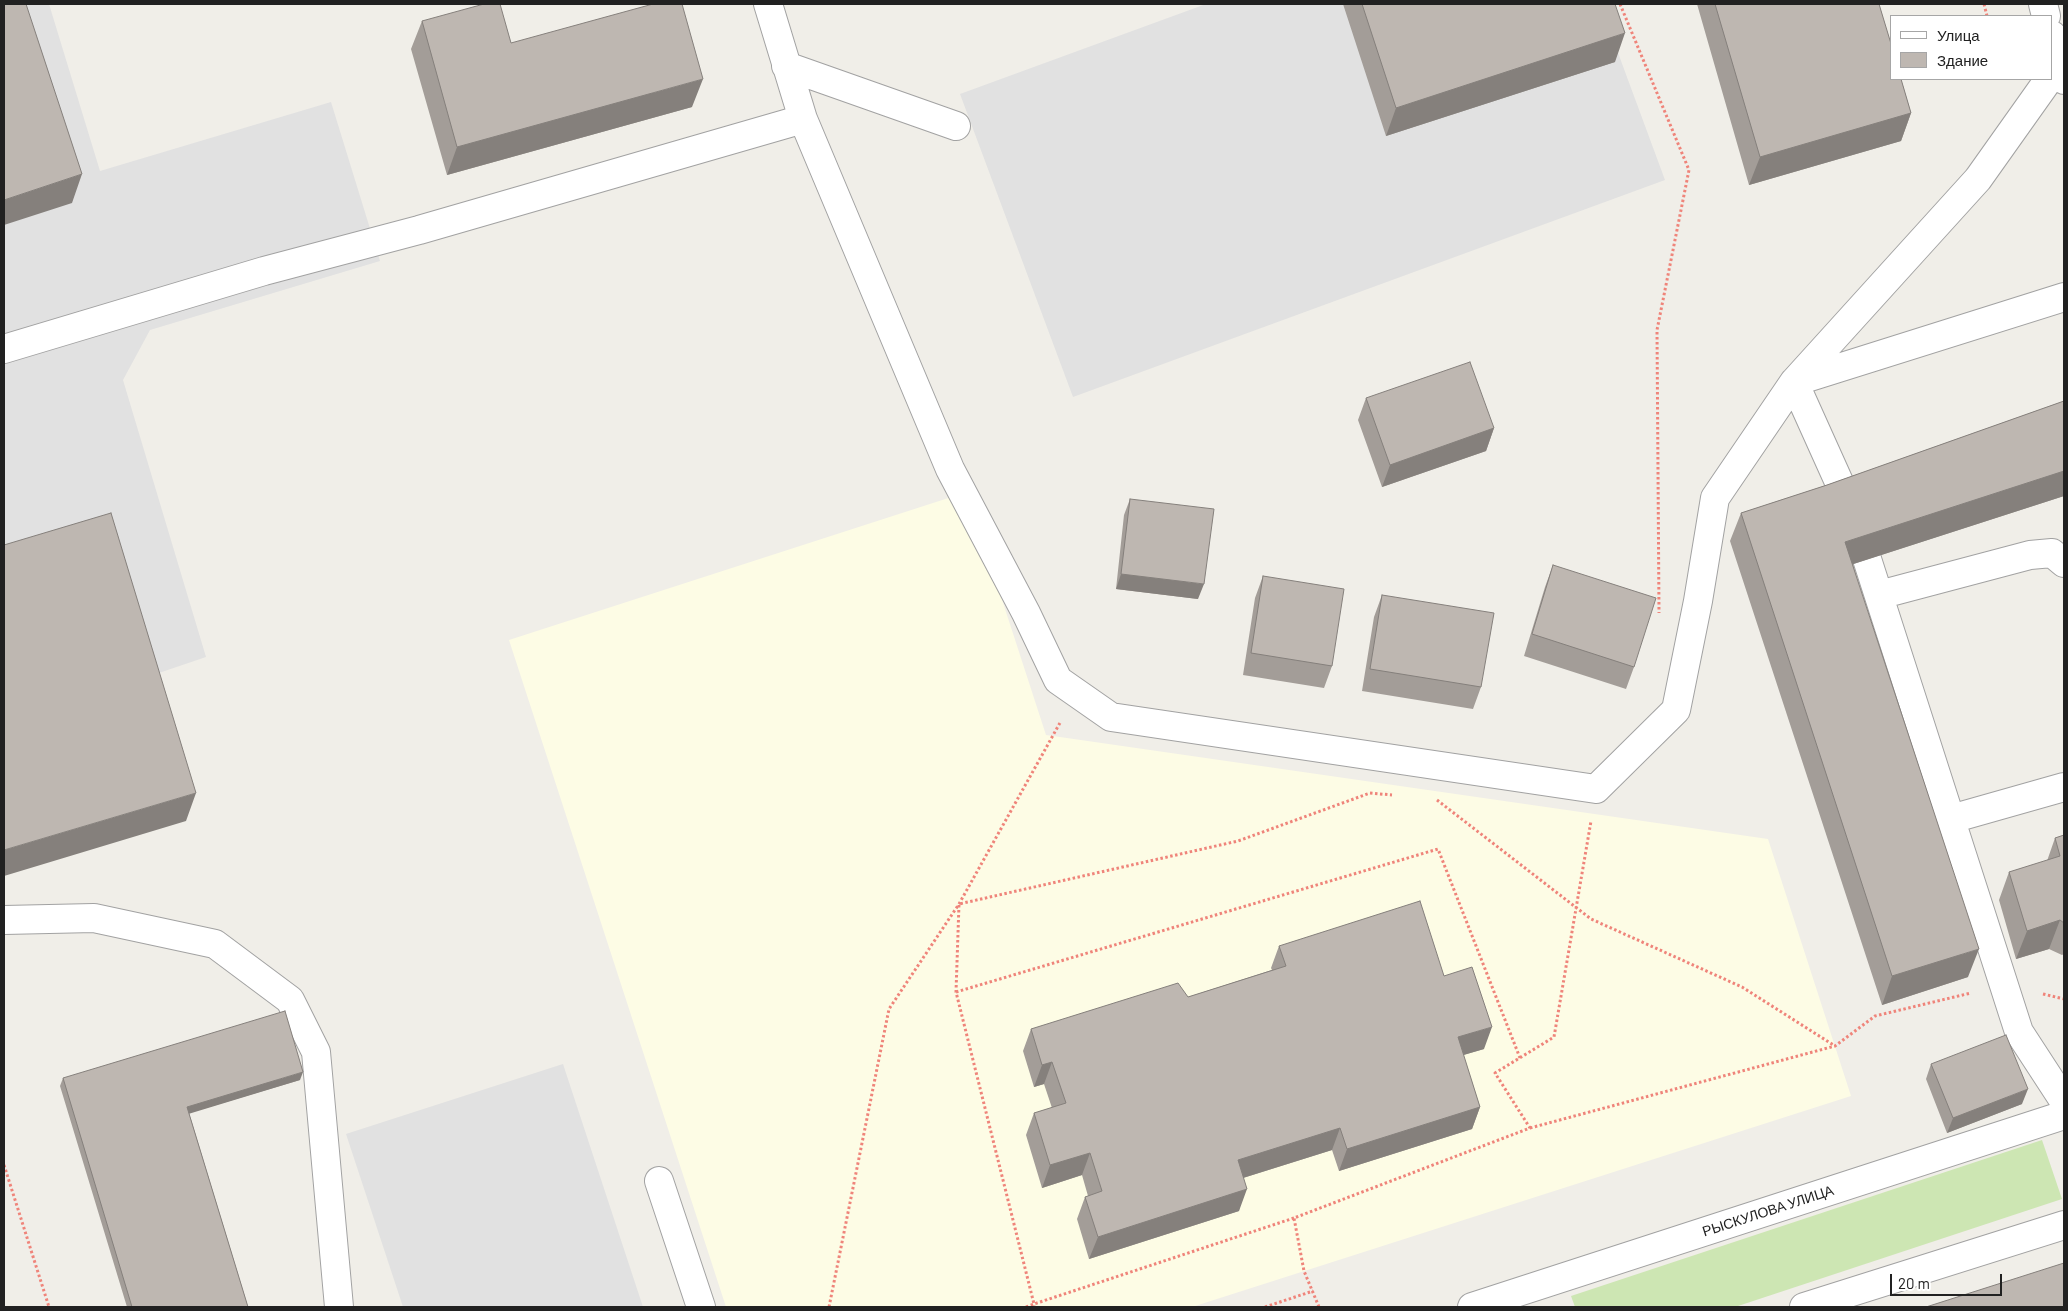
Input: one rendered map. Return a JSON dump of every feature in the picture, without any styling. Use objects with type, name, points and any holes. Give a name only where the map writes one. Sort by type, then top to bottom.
[{"type":"street","points":[[768,4],[803,119],[950,469],[1026,613],[1058,680],[1111,717],[1596,789],[1676,710],[1698,601],[1715,498],[1794,382],[1978,179],[2052,80]]},
{"type":"street","points":[[2053,41],[2058,72]]},
{"type":"street","points":[[786,66],[956,126]]},
{"type":"street","points":[[4,349],[264,271],[419,230],[803,119]]},
{"type":"street","points":[[1794,382],[2064,296]]},
{"type":"street","points":[[1794,382],[1848,502]]},
{"type":"street","points":[[1879,596],[2030,555],[2052,553],[2064,563]]},
{"type":"street","points":[[1867,559],[2019,1032],[2064,1101]]},
{"type":"street","points":[[1952,819],[2064,787]]},
{"type":"street","points":[[4,920],[94,918],[215,944],[290,1000],[316,1052],[339,1307]]},
{"type":"street","name":"РЫСКУЛОВА УЛИЦА","points":[[1472,1307],[2064,1115]]},
{"type":"street","points":[[658,1181],[701,1307]]},
{"type":"street","points":[[1804,1307],[2064,1225]]},
{"type":"path","points":[[1620,4],[1690,170],[1657,330],[1659,618]]},
{"type":"path","points":[[830,1307],[889,1009],[959,904],[1052,736]]},
{"type":"path","points":[[959,904],[1238,841],[1370,793],[1398,796]]},
{"type":"path","points":[[1435,798],[1591,919],[1742,987],[1835,1046]]},
{"type":"path","points":[[1530,1128],[1495,1072],[1554,1037],[1592,814]]},
{"type":"path","points":[[956,992],[1438,849],[1520,1058]]},
{"type":"path","points":[[959,904],[956,992],[1034,1306]]},
{"type":"path","points":[[1026,1307],[1034,1306],[1294,1218],[1530,1128],[1835,1046],[1875,1016],[2004,985]]},
{"type":"path","points":[[4,1165],[50,1307]]},
{"type":"path","points":[[1294,1218],[1304,1271],[1319,1307]]},
{"type":"path","points":[[1266,1307],[1312,1292]]},
{"type":"shaded area","points":[[4,4],[49,4],[100,171],[331,102],[380,261],[150,330],[123,380],[206,657],[150,676],[4,556]]},
{"type":"shaded area","points":[[1206,4],[1600,4],[1665,180],[1073,397],[960,94]]},
{"type":"shaded area","points":[[967,492],[1046,735],[1768,839],[1851,1096],[1192,1307],[726,1307],[509,640]]},
{"type":"shaded area","points":[[563,1064],[643,1307],[403,1307],[346,1134]]},
{"type":"green space","points":[[2042,1140],[2062,1199],[1735,1307],[1575,1307],[1571,1296]]},
{"type":"building","points":[[4,4],[26,4],[82,174],[4,200]]},
{"type":"building","points":[[484,4],[500,4],[511,43],[653,4],[682,4],[703,79],[457,147],[422,21]]},
{"type":"building","points":[[1362,4],[1615,4],[1625,33],[1396,108]]},
{"type":"building","points":[[1715,4],[1879,4],[1890,40],[1890,80],[1901,80],[1911,113],[1760,157]]},
{"type":"building","points":[[1470,362],[1494,428],[1390,465],[1366,398]]},
{"type":"building","points":[[2064,401],[2064,471],[1845,542],[1979,949],[1892,976],[1741,513],[1827,485]]},
{"type":"building","points":[[1130,499],[1214,509],[1204,584],[1121,574]]},
{"type":"building","points":[[111,513],[196,793],[4,850],[4,545]]},
{"type":"building","points":[[1553,565],[1656,598],[1634,667],[1532,634]]},
{"type":"building","points":[[1263,576],[1344,589],[1332,666],[1251,653]]},
{"type":"building","points":[[1382,595],[1494,613],[1481,687],[1370,669]]},
{"type":"building","points":[[2064,835],[2064,923],[2060,920],[2027,931],[2009,872],[2060,856],[2055,838]]},
{"type":"building","points":[[1420,901],[1444,976],[1472,967],[1492,1027],[1458,1037],[1480,1107],[1347,1149],[1340,1128],[1238,1160],[1247,1189],[1098,1237],[1085,1197],[1102,1191],[1090,1153],[1050,1165],[1034,1113],[1066,1103],[1052,1062],[1042,1065],[1031,1029],[1178,983],[1188,997],[1286,966],[1279,946]]},
{"type":"building","points":[[285,1011],[303,1072],[187,1107],[248,1307],[132,1307],[63,1078]]},
{"type":"building","points":[[2006,1035],[2028,1089],[1953,1118],[1931,1064]]},
{"type":"building","points":[[2064,1263],[2064,1307],[1926,1307]]}]
